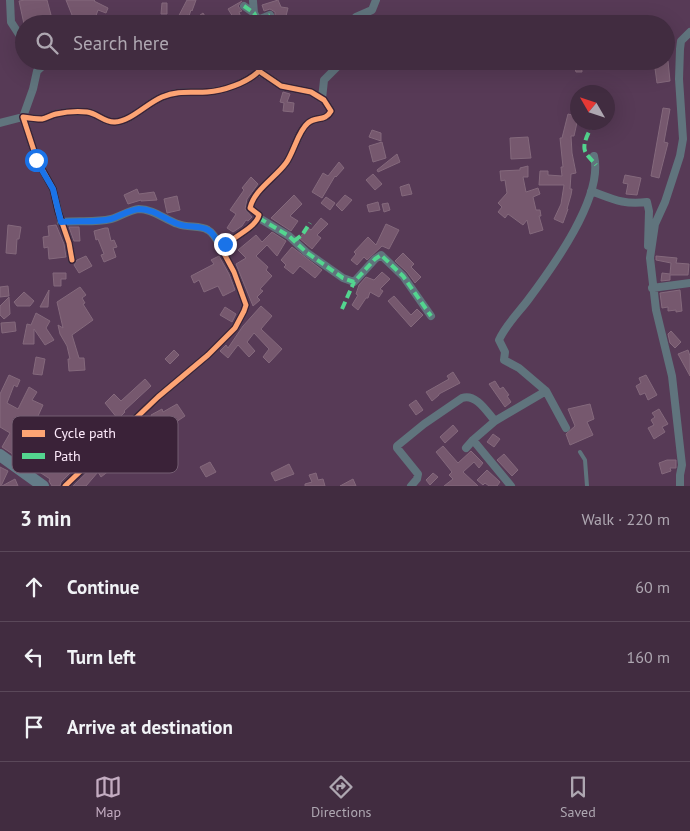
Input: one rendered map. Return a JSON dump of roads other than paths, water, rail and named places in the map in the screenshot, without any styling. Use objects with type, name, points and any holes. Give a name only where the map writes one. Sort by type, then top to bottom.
[{"type":"highway","points":[[0,455],[12,464]]},
{"type":"highway","points":[[25,473],[43,486]]},
{"type":"street","points":[[10,0],[12,25],[15,29]]},
{"type":"street","points":[[361,15],[372,10],[376,0]]},
{"type":"street","points":[[253,1],[256,15]]},
{"type":"street","points":[[244,6],[253,15]]},
{"type":"street","points":[[680,486],[682,465],[672,376],[660,330],[652,288],[651,249],[654,224],[666,202],[680,156],[683,139],[679,79],[680,49],[681,41],[690,32]]},
{"type":"street","points":[[0,123],[23,117],[43,118],[58,113],[84,112],[90,112],[116,122],[129,118],[152,102],[171,94],[184,91],[213,91],[248,79],[256,70]]},
{"type":"street","points":[[264,70],[281,86],[312,92],[322,99],[331,111],[323,119],[313,119],[307,124],[286,162],[257,195],[250,208],[259,215],[259,218],[289,236],[306,252],[343,278],[354,282],[374,259],[381,255],[403,276],[431,316]]},
{"type":"street","points":[[322,99],[324,80],[334,70]]},
{"type":"street","points":[[37,71],[23,117],[36,160],[53,189],[61,222],[70,244],[72,260]]},
{"type":"street","points":[[566,428],[546,392],[519,368],[504,360],[505,352],[499,338],[545,278],[580,219],[591,191],[596,165],[594,156]]},
{"type":"street","points":[[591,191],[623,203],[647,202],[649,211],[647,243],[651,249]]},
{"type":"street","points":[[61,222],[111,219],[138,209],[146,210],[178,224],[206,228],[212,232],[234,272],[246,305],[238,325],[208,355],[138,416]]},
{"type":"street","points":[[221,248],[255,224],[259,218]]},
{"type":"street","points":[[652,288],[690,283]]},
{"type":"street","points":[[466,448],[495,421],[546,392]]},
{"type":"street","points":[[411,486],[418,479],[418,474],[397,446],[424,424],[467,396],[474,399],[495,421]]},
{"type":"street","points":[[473,440],[511,486]]},
{"type":"street","points":[[65,486],[79,473]]},
{"type":"lane","points":[[580,452],[585,460],[587,486]]}]
